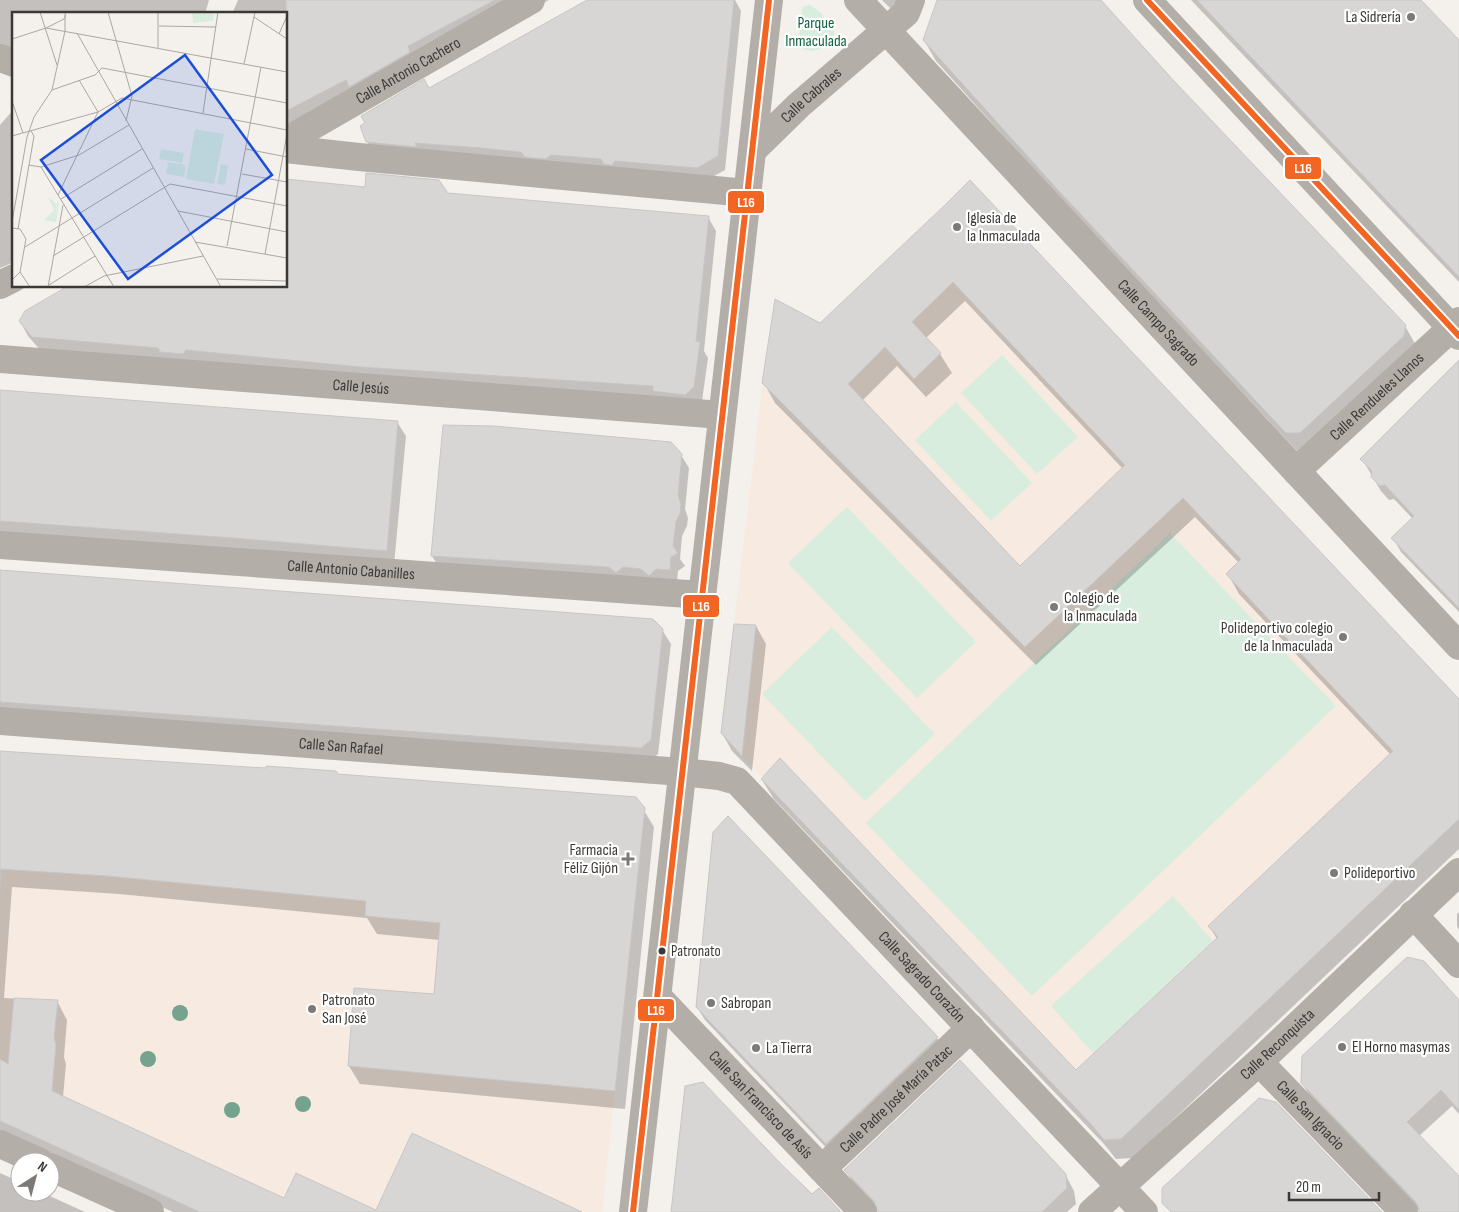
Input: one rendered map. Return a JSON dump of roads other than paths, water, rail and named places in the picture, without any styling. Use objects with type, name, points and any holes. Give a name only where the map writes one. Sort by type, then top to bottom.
[{"type":"street","name":"Calle Antonio Cachero","points":[[288,140],[531,0]]},
{"type":"street","points":[[633,1212],[769,0]]},
{"type":"street","name":"Calle Campo Sagrado","points":[[858,0],[1459,646]]},
{"type":"street","name":"Calle Cabrales","points":[[753,150],[799,105],[906,13],[911,0]]},
{"type":"street","points":[[1147,0],[1457,328]]},
{"type":"street","points":[[0,58],[12,62]]},
{"type":"street","points":[[288,149],[747,193]]},
{"type":"street","points":[[0,285],[12,279]]},
{"type":"street","name":"Calle Rendueles Llanos","points":[[1296,471],[1457,328]]},
{"type":"street","name":"Calle Jesús","points":[[0,359],[722,415]]},
{"type":"street","name":"Calle Antonio Cabanilles","points":[[0,545],[702,595]]},
{"type":"street","name":"Calle San Rafael","points":[[0,722],[682,772]]},
{"type":"street","name":"Calle Sagrado Corazón","points":[[682,772],[719,776],[737,781],[1144,1212]]},
{"type":"street","name":"Calle Reconquista","points":[[1092,1212],[1259,1062],[1459,872]]},
{"type":"street","points":[[1414,914],[1459,964]]},
{"type":"street","name":"Calle San Francisco de Asís","points":[[658,996],[863,1212]]},
{"type":"street","name":"Calle Padre José María Patac","points":[[822,1169],[971,1028]]},
{"type":"street","name":"Calle San Ignacio","points":[[1259,1062],[1404,1212]]},
{"type":"street","points":[[0,1144],[18,1152]]},
{"type":"street","points":[[60,1172],[150,1212]]},
{"type":"place","name":"La Sidrería","points":[[1411,17]]},
{"type":"place","name":"Iglesia de la Inmaculada","points":[[957,227]]},
{"type":"place","name":"Colegio de la Inmaculada","points":[[1054,607]]},
{"type":"place","name":"Polideportivo colegio de la Inmaculada","points":[[1343,637]]},
{"type":"place","name":"Farmacia Féliz Gijón","points":[[628,859]]},
{"type":"place","name":"Polideportivo","points":[[1334,873]]},
{"type":"place","name":"Patronato","points":[[662,951]]},
{"type":"place","name":"Sabropan","points":[[711,1003]]},
{"type":"place","name":"Patronato San José","points":[[312,1009]]},
{"type":"place","name":"El Horno masymas","points":[[1342,1047]]},
{"type":"place","name":"La Tierra","points":[[756,1048]]},
{"type":"park label","name":"Parque Inmaculada","points":[[816,32]]}]
